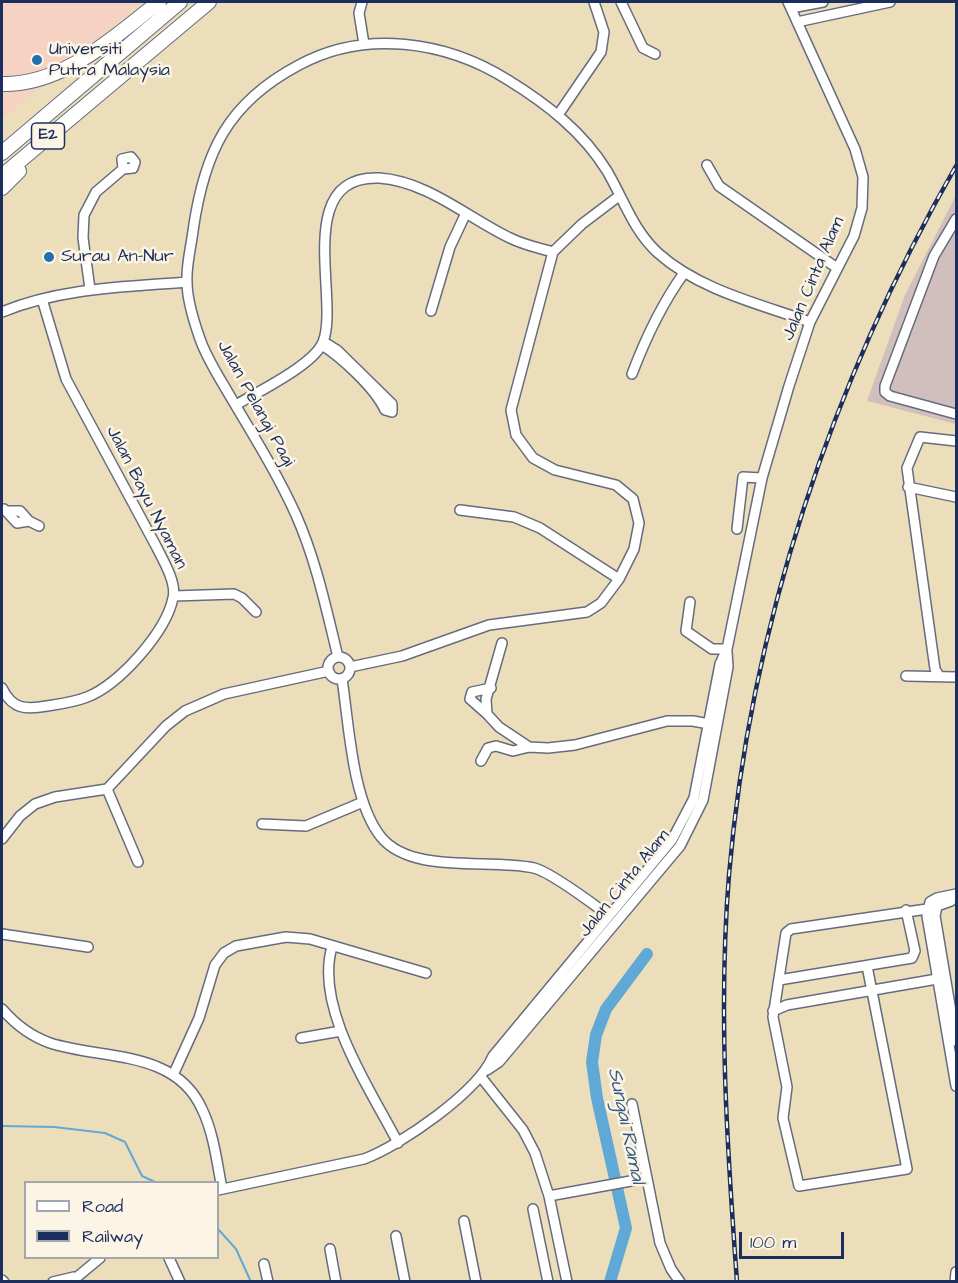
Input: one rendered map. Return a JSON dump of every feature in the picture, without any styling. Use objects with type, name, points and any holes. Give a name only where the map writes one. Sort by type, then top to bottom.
[{"type":"highway","points":[[2,84],[20,84],[68,69],[159,2]]},
{"type":"highway","name":"E2","points":[[2,153],[180,2]]},
{"type":"highway","name":"E2","points":[[2,176],[208,2]]},
{"type":"highway","points":[[2,188],[94,96]]},
{"type":"street","points":[[362,2],[360,13],[364,44]]},
{"type":"street","points":[[558,115],[602,52],[605,42],[594,2]]},
{"type":"street","points":[[621,2],[643,48],[655,54]]},
{"type":"street","points":[[789,5],[823,2]]},
{"type":"street","points":[[797,22],[890,2]]},
{"type":"street","name":"Jalan Cinta Alam","points":[[220,1190],[364,1160],[398,1143],[499,1062],[680,846],[703,800],[720,664],[726,649],[762,478],[810,322],[854,236],[862,208],[863,177],[855,149],[789,5]]},
{"type":"street","name":"Jalan Pelangi Pagi","points":[[338,657],[314,556],[275,474],[200,340],[187,282],[198,195],[211,154],[229,123],[253,96],[280,75],[308,60],[336,50],[364,44],[403,43],[438,49],[473,62],[507,79],[558,115],[587,144],[606,171],[636,227],[657,251],[684,273],[810,322]]},
{"type":"street","points":[[707,165],[719,186],[837,268]]},
{"type":"street","points":[[90,289],[83,238],[84,215],[96,192],[123,169]]},
{"type":"street","points":[[236,405],[302,364],[323,343],[326,314],[324,235],[329,212],[341,192],[357,181],[378,178],[433,194],[511,238],[553,252]]},
{"type":"street","points":[[350,667],[402,656],[489,625],[587,612],[601,603],[619,579],[634,549],[639,523],[633,499],[616,485],[555,470],[533,458],[516,435],[511,410],[553,252],[582,224],[619,196]]},
{"type":"street","points":[[431,311],[450,247],[466,213]]},
{"type":"street","points":[[957,219],[934,256],[885,386],[885,392],[890,396],[957,414]]},
{"type":"street","points":[[632,374],[648,332],[666,298],[684,273]]},
{"type":"street","points":[[2,312],[42,298],[90,289],[187,282]]},
{"type":"street","name":"Jalan Bayu Nyaman","points":[[2,688],[12,704],[19,708],[31,709],[87,698],[105,688],[128,668],[166,617],[174,596],[168,570],[66,379],[42,298]]},
{"type":"street","points":[[323,343],[337,350],[392,404],[392,412],[385,410],[356,374],[323,343]]},
{"type":"street","points":[[939,676],[935,669],[907,468],[915,444],[920,437],[957,441]]},
{"type":"street","points":[[737,529],[743,477],[762,478]]},
{"type":"street","points":[[908,487],[957,497]]},
{"type":"street","points":[[4,509],[17,523],[28,521],[39,526]]},
{"type":"street","points":[[460,510],[523,520],[568,544],[619,579]]},
{"type":"street","points":[[174,596],[234,594],[256,612]]},
{"type":"street","points":[[690,602],[686,630],[712,649],[726,649]]},
{"type":"street","points":[[487,714],[486,699],[502,643]]},
{"type":"street","points":[[338,657],[345,658],[350,667],[349,673],[342,679],[335,678],[329,671],[329,663],[338,657]]},
{"type":"street","points":[[2,839],[20,816],[35,804],[55,797],[107,789],[166,726],[185,711],[224,694],[329,671]]},
{"type":"street","points":[[906,676],[957,677]]},
{"type":"street","points":[[342,679],[352,756],[363,802],[381,837],[400,853],[429,861],[485,862],[537,869],[608,915]]},
{"type":"street","points":[[491,687],[472,692],[470,699],[499,727],[529,747]]},
{"type":"street","points":[[481,761],[488,748],[496,746],[513,751],[529,747],[548,748],[576,745],[667,721],[713,725]]},
{"type":"street","name":"Jalan Cinta Alam","points":[[484,1074],[493,1056],[608,915],[667,847],[689,807],[713,725]]},
{"type":"street","points":[[107,789],[138,862]]},
{"type":"street","points":[[262,824],[306,825],[363,802]]},
{"type":"street","points":[[867,966],[907,1169],[803,1186],[796,1182],[783,1118],[787,1088],[773,1011],[788,930],[906,910],[927,909],[937,898],[957,894]]},
{"type":"street","points":[[957,900],[942,903],[935,910],[957,1041]]},
{"type":"street","points":[[927,909],[937,979],[957,1086]]},
{"type":"street","points":[[779,980],[915,956],[906,910]]},
{"type":"street","points":[[2,934],[88,947]]},
{"type":"street","points":[[174,1073],[199,1017],[215,965],[224,953],[236,946],[286,937],[310,939],[426,973]]},
{"type":"street","points":[[332,946],[329,976],[341,1031],[398,1143]]},
{"type":"street","points":[[773,1011],[788,1005],[937,979],[944,969]]},
{"type":"street","points":[[937,979],[948,989]]},
{"type":"street","points":[[2,1009],[12,1022],[30,1034],[51,1043],[128,1057],[174,1073],[202,1108],[214,1145],[219,1181]]},
{"type":"street","points":[[301,1038],[341,1031]]},
{"type":"street","points":[[484,1074],[523,1130],[535,1153],[549,1196],[567,1281]]},
{"type":"street","points":[[632,1104],[645,1178],[660,1243],[671,1269],[680,1281]]},
{"type":"street","points":[[549,1196],[645,1178]]},
{"type":"street","points":[[533,1209],[548,1281]]},
{"type":"street","points":[[464,1221],[476,1281]]},
{"type":"street","points":[[396,1236],[405,1281]]},
{"type":"street","points":[[330,1249],[336,1281]]},
{"type":"street","points":[[53,1281],[73,1279],[98,1259]]},
{"type":"street","points":[[170,1259],[180,1281]]},
{"type":"street","points":[[264,1264],[268,1281]]},
{"type":"street","points":[[955,1281],[957,1272]]},
{"type":"shaded area","name":"Universiti Putra Malaysia","points":[[2,2],[142,2],[2,119]]},
{"type":"shaded area","points":[[956,195],[956,424],[867,401],[905,295]]},
{"type":"waterway","name":"Sungai Ramal","points":[[610,1282],[626,1228],[597,1098],[592,1062],[596,1035],[606,1009],[647,954]]},
{"type":"waterway","points":[[2,1126],[54,1127],[105,1133],[125,1142],[142,1176],[153,1181]]},
{"type":"waterway","points":[[219,1230],[236,1249],[251,1282]]},
{"type":"railway","points":[[737,1282],[725,1078],[724,976],[729,875],[740,782],[756,690],[777,598],[804,508],[835,420],[871,333],[912,248],[956,166]]},
{"type":"place","name":"Universiti Putra Malaysia","points":[[37,60]]},
{"type":"place","name":"Surau An-Nur","points":[[49,257]]}]
